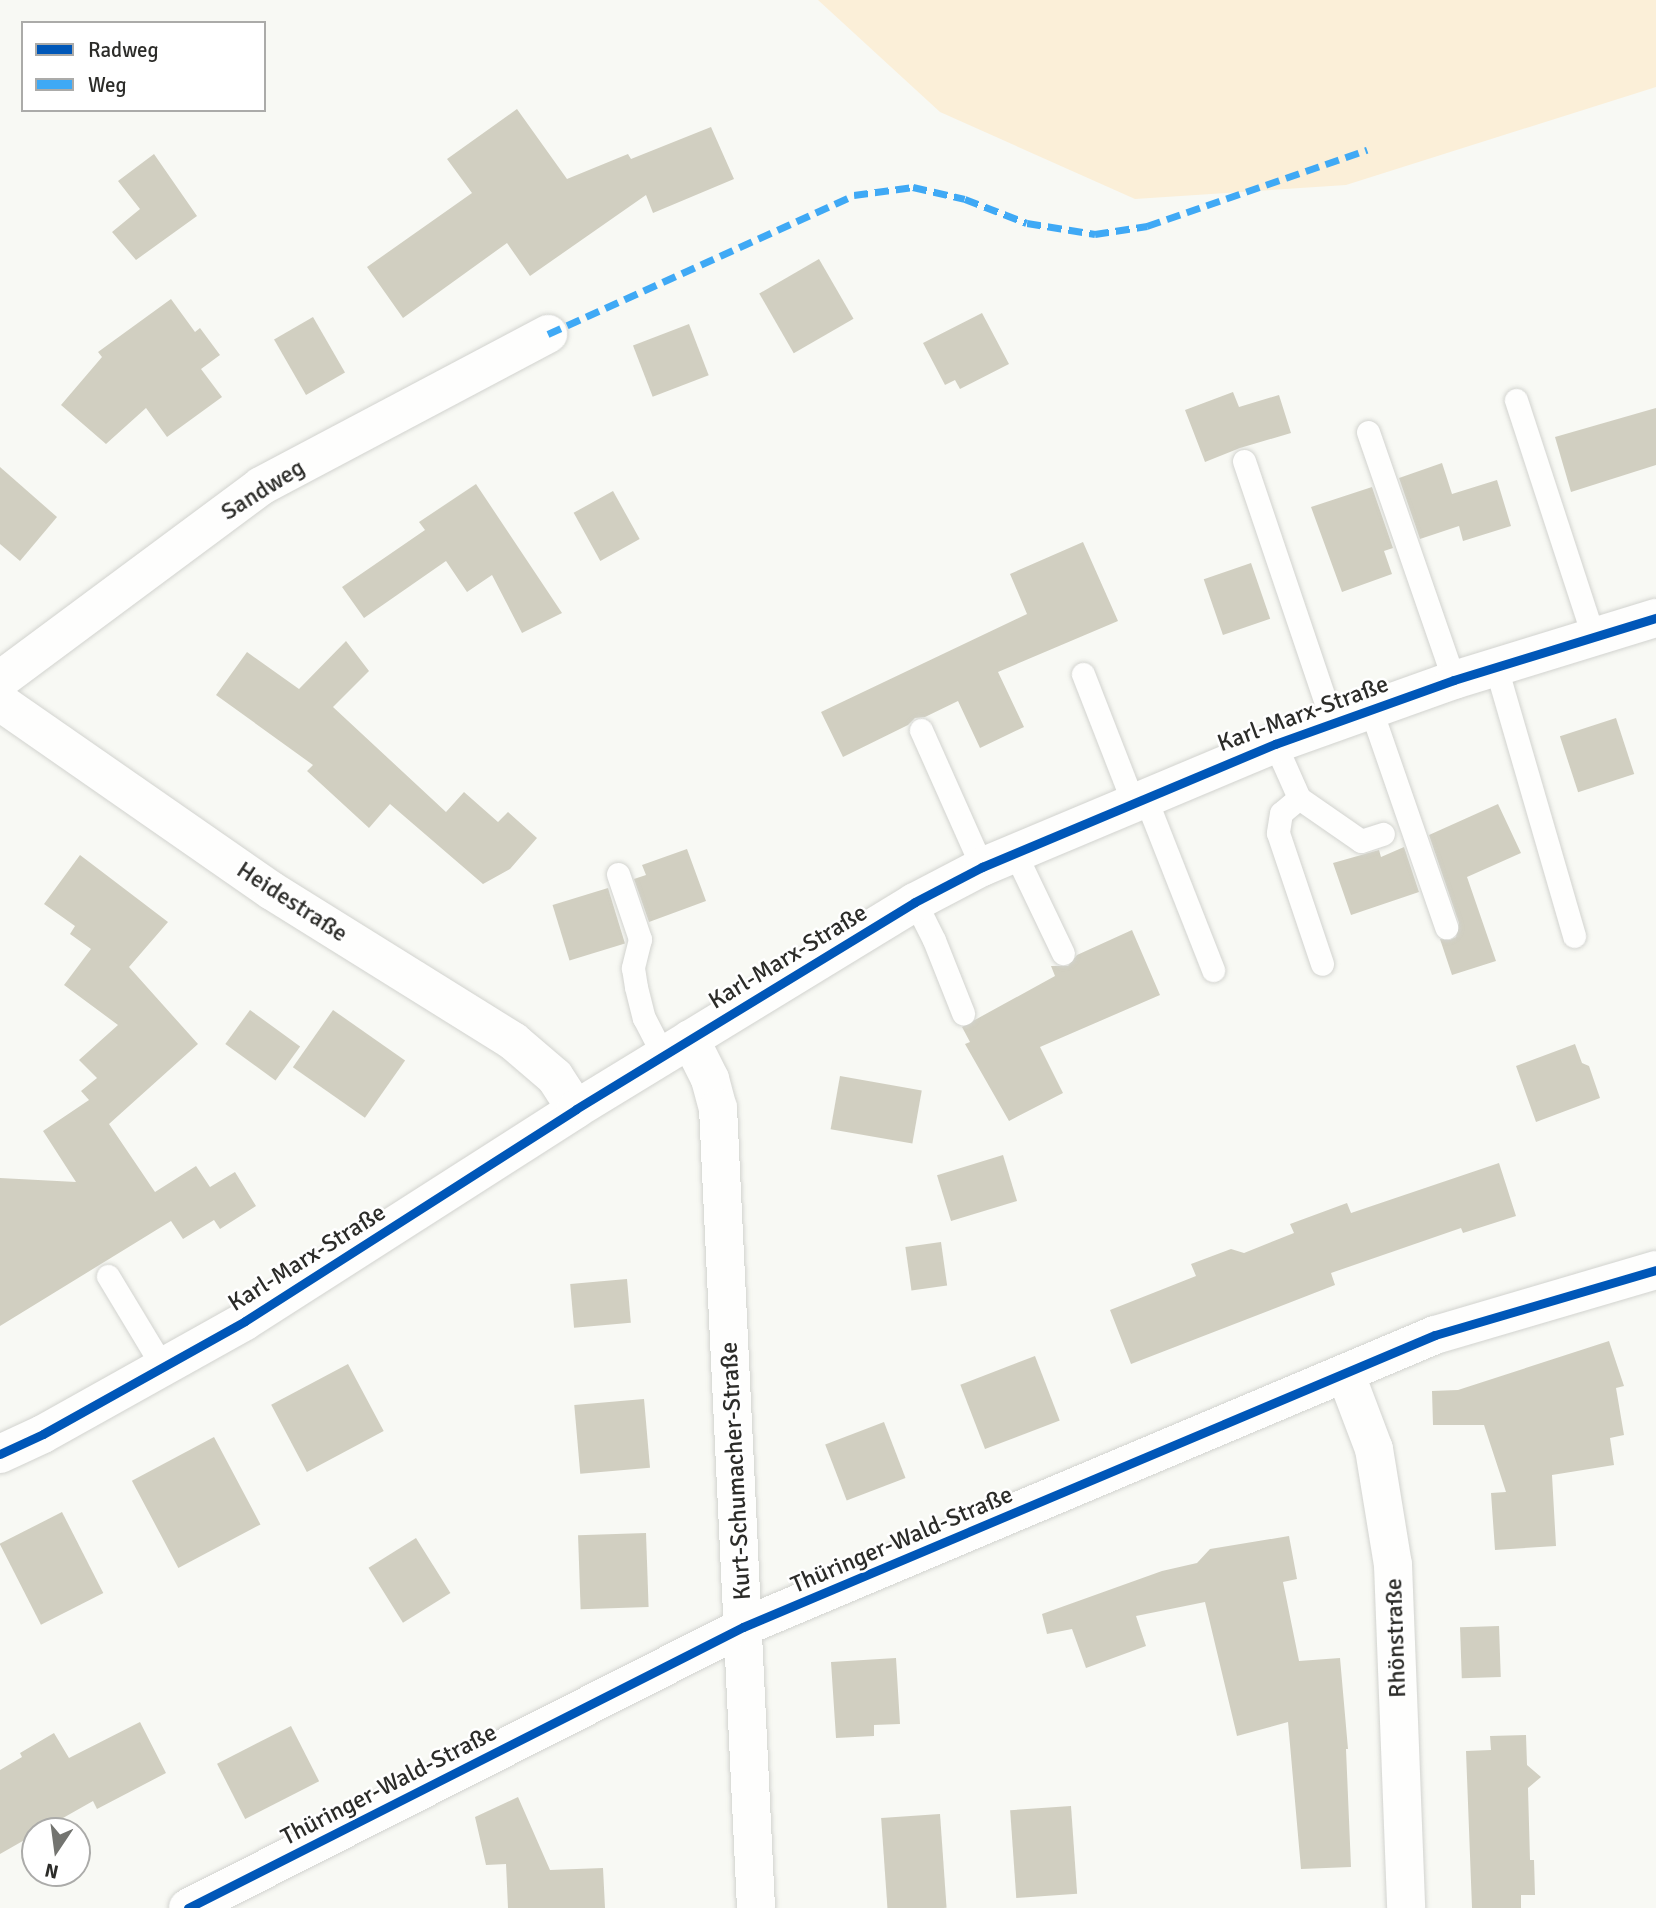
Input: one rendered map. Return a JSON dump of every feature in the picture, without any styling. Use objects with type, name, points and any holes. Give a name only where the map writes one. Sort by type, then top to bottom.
[{"type":"street","name":"Sandweg","points":[[0,680],[261,486],[548,334]]},
{"type":"street","name":"Karl-Marx-Straße","points":[[0,1454],[245,1321],[576,1109],[915,902],[999,860],[1275,744],[1454,680],[1656,618]]},
{"type":"street","name":"Heidestraße","points":[[0,702],[272,891],[513,1041],[555,1077],[576,1109]]},
{"type":"street","name":"Kurt-Schumacher-Straße","points":[[676,1047],[710,1079],[718,1108],[756,1908]]},
{"type":"street","name":"Thüringer-Wald-Straße","points":[[188,1908],[743,1627],[1346,1375],[1435,1335],[1656,1270]]},
{"type":"street","name":"Rhönstraße","points":[[1346,1375],[1374,1449],[1393,1565],[1406,1908]]},
{"type":"lane","points":[[1516,400],[1593,636]]},
{"type":"lane","points":[[1368,432],[1454,680]]},
{"type":"lane","points":[[1244,461],[1333,724]]},
{"type":"lane","points":[[1496,667],[1574,936]]},
{"type":"lane","points":[[1083,674],[1213,970]]},
{"type":"lane","points":[[1371,710],[1446,926]]},
{"type":"lane","points":[[921,730],[999,860],[1063,953]]},
{"type":"lane","points":[[1275,744],[1298,798],[1361,841],[1383,834]]},
{"type":"lane","points":[[1298,798],[1281,813],[1278,834],[1322,964]]},
{"type":"lane","points":[[618,874],[640,939],[633,968],[644,1018],[676,1047]]},
{"type":"lane","points":[[915,902],[934,940],[963,1013]]},
{"type":"lane","points":[[108,1276],[163,1367]]},
{"type":"shaded area","points":[[818,0],[1656,0],[1656,87],[1346,185],[1135,199],[940,112]]},
{"type":"building","points":[[517,109],[567,179],[628,154],[631,159],[711,127],[734,179],[653,213],[646,195],[530,276],[507,243],[403,318],[367,267],[472,193],[447,159]]},
{"type":"building","points":[[154,154],[197,216],[136,260],[112,232],[140,209],[118,181]]},
{"type":"building","points":[[819,259],[854,319],[794,353],[759,294]]},
{"type":"building","points":[[171,299],[195,332],[200,328],[220,355],[201,369],[222,397],[167,437],[146,408],[106,444],[61,405],[102,357],[98,352]]},
{"type":"building","points":[[982,313],[1009,364],[960,389],[955,380],[945,385],[923,343]]},
{"type":"building","points":[[313,317],[345,372],[306,395],[274,340]]},
{"type":"building","points":[[689,324],[709,375],[653,397],[633,346]]},
{"type":"building","points":[[1233,392],[1239,407],[1279,395],[1291,433],[1205,462],[1185,410]]},
{"type":"building","points":[[1656,408],[1656,465],[1571,492],[1555,437]]},
{"type":"building","points":[[1442,463],[1452,494],[1497,480],[1511,526],[1463,541],[1459,526],[1420,539],[1399,478]]},
{"type":"building","points":[[0,467],[57,517],[20,561],[0,544]]},
{"type":"building","points":[[476,484],[562,613],[522,633],[492,575],[467,592],[446,561],[364,618],[342,587],[425,530],[419,522]]},
{"type":"building","points":[[1372,487],[1393,548],[1384,551],[1392,574],[1342,592],[1311,507]]},
{"type":"building","points":[[613,491],[640,539],[600,561],[574,513]]},
{"type":"building","points":[[1083,542],[1118,621],[998,672],[1024,727],[980,748],[958,701],[925,717],[915,718],[908,725],[843,757],[821,712],[1027,614],[1010,574]]},
{"type":"building","points":[[1251,563],[1270,619],[1223,635],[1204,579]]},
{"type":"building","points":[[346,641],[369,671],[333,707],[446,812],[464,792],[498,822],[508,812],[537,838],[510,869],[483,884],[390,804],[369,828],[307,771],[313,765],[216,695],[247,652],[299,689]]},
{"type":"building","points":[[1616,718],[1634,774],[1578,792],[1560,736]]},
{"type":"building","points":[[1498,804],[1521,853],[1467,877],[1496,961],[1452,975],[1440,939],[1450,940],[1456,937],[1459,923],[1429,835]]},
{"type":"building","points":[[1404,847],[1419,892],[1351,915],[1333,863],[1379,850],[1381,857]]},
{"type":"building","points":[[687,849],[706,901],[649,922],[634,879],[646,875],[642,865]]},
{"type":"building","points":[[80,855],[168,922],[129,967],[198,1044],[109,1124],[155,1192],[196,1166],[210,1187],[235,1172],[256,1206],[220,1229],[214,1220],[183,1239],[171,1221],[0,1326],[0,1178],[76,1182],[43,1131],[89,1100],[81,1091],[97,1078],[79,1060],[118,1025],[64,985],[91,949],[70,934],[75,926],[44,904]]},
{"type":"building","points":[[608,888],[625,943],[569,960],[553,905]]},
{"type":"building","points":[[1132,930],[1160,995],[1040,1047],[1063,1093],[1009,1121],[965,1044],[970,1042],[962,1027],[1055,976],[1051,966],[1068,966],[1077,955]]},
{"type":"building","points":[[250,1010],[300,1046],[275,1080],[225,1044]]},
{"type":"building","points":[[333,1010],[405,1060],[365,1118],[293,1067]]},
{"type":"building","points":[[1575,1044],[1582,1063],[1589,1066],[1600,1098],[1536,1122],[1516,1066]]},
{"type":"building","points":[[840,1076],[922,1090],[912,1144],[831,1129]]},
{"type":"building","points":[[1003,1155],[1017,1201],[951,1221],[937,1175]]},
{"type":"building","points":[[1499,1163],[1516,1216],[1463,1233],[1461,1228],[1331,1273],[1335,1285],[1131,1364],[1110,1310],[1196,1276],[1191,1264],[1231,1249],[1244,1253],[1294,1233],[1290,1224],[1347,1203],[1351,1213]]},
{"type":"building","points":[[941,1242],[947,1286],[911,1291],[905,1247]]},
{"type":"building","points":[[627,1279],[631,1323],[574,1328],[570,1284]]},
{"type":"building","points":[[1609,1341],[1624,1386],[1616,1388],[1624,1435],[1610,1438],[1614,1465],[1552,1475],[1556,1546],[1495,1550],[1491,1493],[1506,1492],[1484,1425],[1433,1425],[1432,1391],[1458,1390]]},
{"type":"building","points":[[1035,1356],[1060,1420],[985,1449],[960,1385]]},
{"type":"building","points":[[348,1364],[384,1431],[307,1472],[271,1405]]},
{"type":"building","points":[[644,1399],[650,1468],[580,1474],[574,1405]]},
{"type":"building","points":[[884,1422],[906,1478],[847,1501],[825,1445]]},
{"type":"building","points":[[214,1437],[260,1524],[178,1568],[132,1481]]},
{"type":"building","points":[[62,1512],[103,1593],[41,1625],[0,1544]]},
{"type":"building","points":[[646,1533],[649,1607],[581,1609],[578,1535]]},
{"type":"building","points":[[1289,1536],[1297,1579],[1283,1582],[1299,1661],[1340,1658],[1348,1749],[1351,1867],[1301,1869],[1288,1722],[1237,1736],[1205,1602],[1136,1616],[1146,1646],[1086,1668],[1072,1629],[1047,1634],[1042,1614],[1162,1571],[1197,1563],[1210,1549]]},
{"type":"building","points":[[416,1538],[450,1593],[403,1623],[369,1568]]},
{"type":"building","points":[[1499,1626],[1501,1677],[1462,1678],[1460,1627]]},
{"type":"building","points":[[896,1658],[900,1724],[874,1725],[874,1736],[836,1738],[831,1662]]},
{"type":"building","points":[[140,1722],[166,1773],[97,1809],[93,1801],[65,1817],[21,1817],[21,1842],[0,1854],[0,1770],[22,1757],[20,1753],[54,1733],[69,1758]]},
{"type":"building","points":[[291,1726],[319,1781],[245,1819],[217,1764]]},
{"type":"building","points":[[1526,1735],[1527,1765],[1541,1777],[1528,1788],[1530,1860],[1534,1860],[1535,1895],[1521,1895],[1521,1908],[1472,1908],[1466,1751],[1491,1750],[1490,1736]]},
{"type":"building","points":[[518,1797],[550,1870],[603,1868],[605,1908],[508,1908],[506,1864],[486,1865],[475,1817]]},
{"type":"building","points":[[1071,1806],[1077,1894],[1016,1898],[1010,1810]]},
{"type":"building","points":[[940,1814],[947,1908],[887,1908],[881,1818]]},
{"type":"marked path","points":[[548,334],[854,195],[913,187],[965,199],[1027,223],[1095,234],[1147,226],[1367,150]]},
{"type":"cycle path","points":[[0,1454],[43,1434],[245,1321],[576,1109],[915,902],[982,867],[1275,744],[1454,680],[1656,618]]},
{"type":"cycle path","points":[[188,1908],[743,1627],[1435,1335],[1656,1270]]}]
